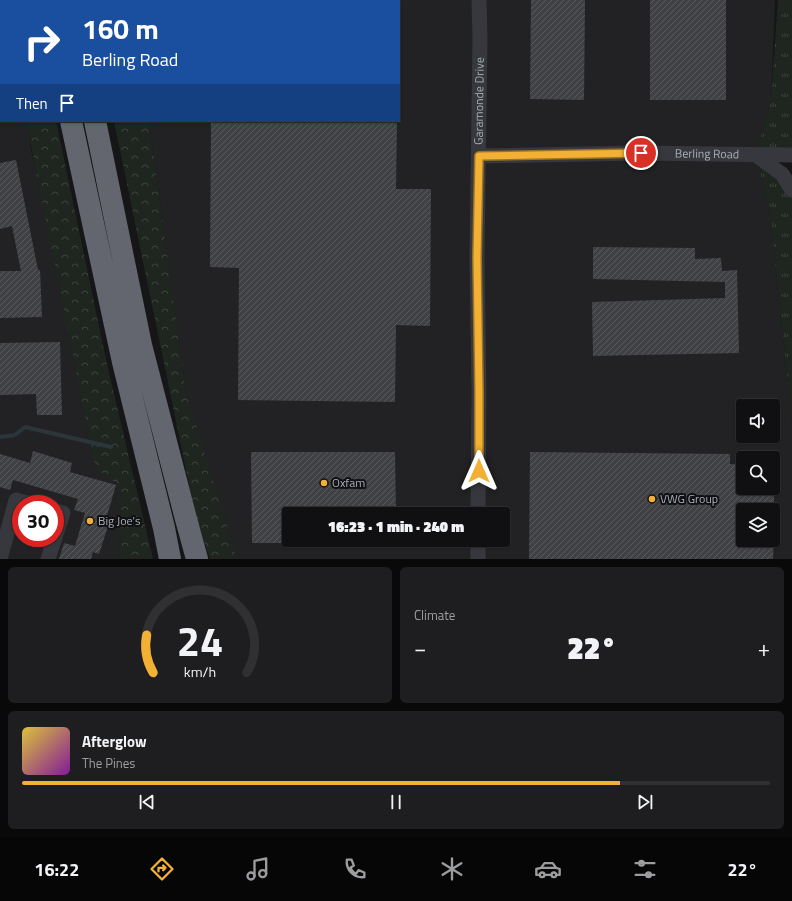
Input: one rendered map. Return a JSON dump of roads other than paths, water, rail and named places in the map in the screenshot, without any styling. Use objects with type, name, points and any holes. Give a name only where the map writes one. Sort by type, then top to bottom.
[{"type":"highway","points":[[71,122],[123,362],[164,528],[170,559]]},
{"type":"highway","points":[[95,122],[141,345],[197,559]]},
{"type":"highway","points":[[164,528],[174,559]]},
{"type":"street","name":"Garamonde Drive","points":[[478,507],[479,392],[477,258],[479,156],[479,0]]},
{"type":"street","name":"Berling Road","points":[[479,156],[641,153],[792,156]]},
{"type":"street","points":[[757,156],[782,174],[792,190]]},
{"type":"street","points":[[0,559],[12,515]]},
{"type":"street","points":[[48,559],[52,547]]},
{"type":"street","points":[[478,547],[478,559]]},
{"type":"waterway","points":[[0,437],[15,435],[25,427],[111,447]]},
{"type":"place","name":"Oxfam","points":[[324,483]]},
{"type":"place","name":"VWG Group","points":[[652,499]]},
{"type":"place","name":"Big Joe's","points":[[90,521]]}]
